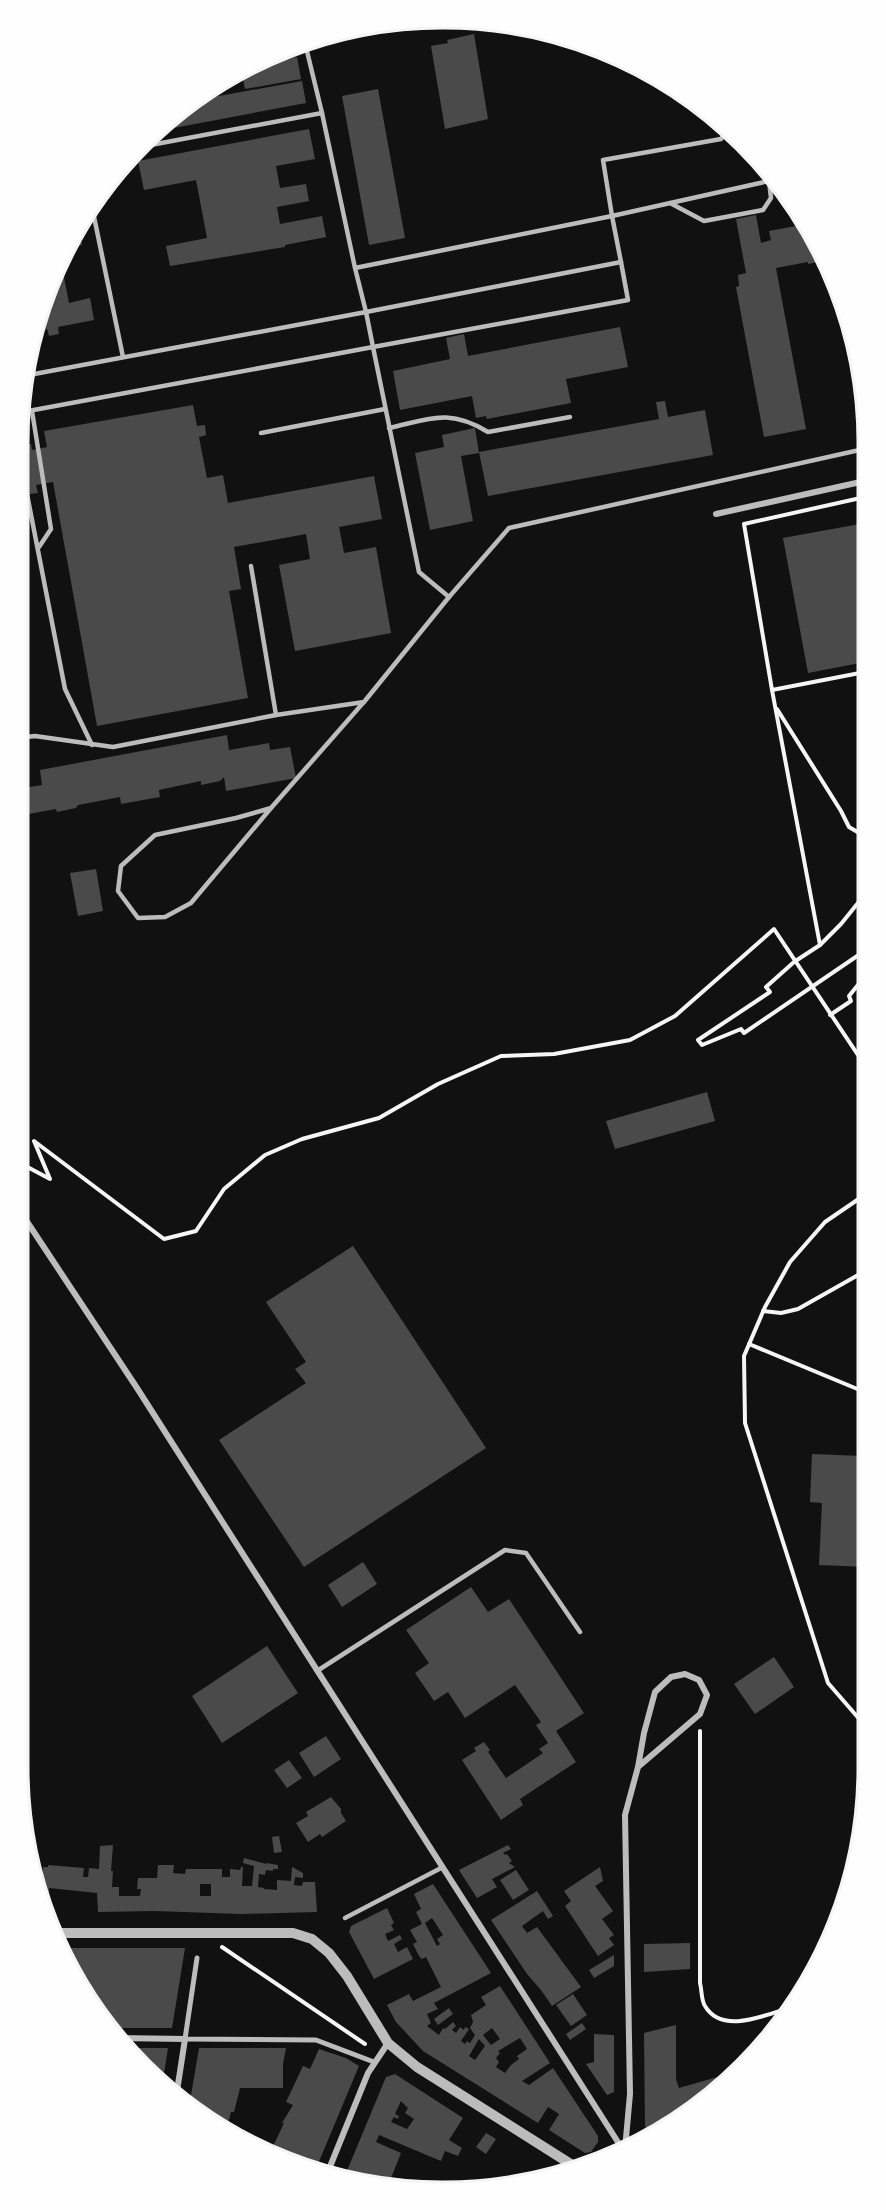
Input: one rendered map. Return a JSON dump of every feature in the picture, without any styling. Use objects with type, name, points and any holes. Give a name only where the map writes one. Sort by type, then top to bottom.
[{"type":"street","points":[[716,514],[858,483]]},
{"type":"street","points":[[28,1223],[137,1388],[619,2142]]},
{"type":"street","points":[[625,2139],[630,2094],[625,1815],[656,1692],[671,1677],[686,1674],[699,1680],[707,1695],[700,1714],[638,1767]]},
{"type":"street","points":[[63,1933],[293,1933],[312,1939],[330,1953],[347,1976],[388,2043],[417,2067],[568,2162]]},
{"type":"street","points":[[178,2085],[197,1958]]},
{"type":"street","points":[[130,2038],[316,2040],[374,2062]]},
{"type":"street","points":[[331,2166],[374,2062],[388,2043]]},
{"type":"lane","points":[[307,51],[366,312],[419,572],[449,597]]},
{"type":"lane","points":[[156,144],[322,113]]},
{"type":"lane","points":[[38,547],[51,529],[32,411],[628,300],[603,160],[722,137]]},
{"type":"lane","points":[[355,268],[612,216],[765,182]]},
{"type":"lane","points":[[670,203],[704,221],[764,210],[771,198],[770,188]]},
{"type":"lane","points":[[94,219],[123,357]]},
{"type":"lane","points":[[34,374],[621,262]]},
{"type":"lane","points":[[261,433],[385,409]]},
{"type":"lane","points":[[389,428],[446,416],[472,422],[488,432],[570,417]]},
{"type":"lane","points":[[271,808],[236,818],[155,835],[121,866],[118,891],[138,918],[165,917],[191,903],[364,702],[449,597],[509,528],[858,450]]},
{"type":"lane","points":[[28,498],[65,689],[92,745]]},
{"type":"lane","points":[[251,566],[276,716]]},
{"type":"lane","points":[[28,737],[113,747],[364,702]]},
{"type":"lane","points":[[317,1671],[505,1550],[525,1552],[580,1632]]},
{"type":"lane","points":[[345,1918],[443,1867]]},
{"type":"path","points":[[820,945],[772,690],[744,524],[858,499]]},
{"type":"path","points":[[772,690],[858,673]]},
{"type":"path","points":[[775,705],[841,811],[849,828],[858,833]]},
{"type":"path","points":[[858,903],[820,945],[794,962],[766,987],[770,992],[698,1040],[702,1046],[741,1029],[744,1033],[858,956]]},
{"type":"path","points":[[28,1167],[50,1179],[34,1141],[164,1239],[196,1231],[224,1189],[265,1155],[302,1139],[379,1118],[438,1084],[501,1056],[554,1054],[630,1040],[675,1016],[774,929],[811,988],[858,1055]]},
{"type":"path","points":[[830,1015],[851,1001],[849,996],[858,985]]},
{"type":"path","points":[[858,1199],[825,1222],[790,1262],[764,1311],[744,1356],[745,1423],[828,1683],[858,1718]]},
{"type":"path","points":[[764,1311],[781,1313],[798,1309],[858,1275]]},
{"type":"path","points":[[749,1344],[858,1389]]},
{"type":"path","points":[[700,1714],[700,1983],[704,2006],[715,2018],[733,2022],[778,2011]]},
{"type":"path","points":[[200,1933],[379,2053]]},
{"type":"building","points":[[474,34],[488,119],[445,129],[431,46]]},
{"type":"building","points":[[297,57],[301,79],[245,89],[243,80],[287,59]]},
{"type":"building","points":[[302,81],[306,103],[174,128],[215,97]]},
{"type":"building","points":[[378,89],[405,238],[369,245],[342,96]]},
{"type":"building","points":[[309,129],[315,159],[276,166],[280,188],[306,184],[309,201],[277,207],[280,224],[322,216],[326,237],[285,245],[285,247],[170,266],[166,246],[207,238],[196,180],[144,190],[138,162]]},
{"type":"building","points":[[756,215],[761,243],[771,240],[769,231],[796,226],[816,262],[776,268],[806,429],[764,437],[736,287],[739,286],[738,275],[746,273],[736,219]]},
{"type":"building","points":[[64,276],[69,303],[90,298],[94,320],[58,327],[59,334],[49,336],[47,329],[45,329],[50,310]]},
{"type":"building","points":[[620,327],[628,367],[566,379],[571,403],[487,419],[486,416],[476,418],[472,396],[400,410],[393,371],[450,359],[446,338],[464,334],[468,356]]},
{"type":"building","points":[[665,401],[668,417],[705,410],[713,455],[488,496],[479,452],[659,419],[656,402]]},
{"type":"building","points":[[193,405],[197,426],[205,425],[206,435],[199,437],[207,478],[223,475],[228,503],[374,476],[382,519],[339,527],[344,553],[376,547],[391,633],[295,651],[279,565],[310,559],[306,534],[234,547],[241,589],[229,591],[248,698],[97,726],[53,482],[36,485],[38,493],[28,494],[28,444],[31,444],[32,450],[47,447],[44,431]]},
{"type":"building","points":[[475,428],[479,453],[461,456],[473,521],[430,530],[415,453],[444,447],[442,435]]},
{"type":"building","points":[[858,524],[858,663],[808,673],[783,538]]},
{"type":"building","points":[[227,735],[229,750],[269,743],[270,750],[290,747],[296,778],[226,791],[224,777],[220,781],[201,785],[201,781],[159,790],[160,797],[121,804],[120,797],[78,805],[76,808],[57,812],[56,809],[28,814],[28,787],[42,785],[40,770]]},
{"type":"building","points":[[96,869],[103,911],[78,916],[70,873]]},
{"type":"building","points":[[707,1092],[715,1121],[615,1149],[606,1121]]},
{"type":"building","points":[[353,1246],[486,1448],[304,1567],[219,1440],[306,1383],[295,1369],[306,1362],[266,1302]]},
{"type":"building","points":[[812,1454],[858,1456],[858,1567],[819,1565],[822,1503],[810,1502]]},
{"type":"building","points":[[363,1562],[377,1584],[342,1607],[328,1585]]},
{"type":"building","points":[[471,1587],[488,1612],[509,1599],[584,1713],[556,1731],[576,1762],[520,1799],[523,1805],[501,1820],[462,1760],[476,1751],[474,1748],[484,1742],[490,1750],[488,1752],[506,1778],[543,1753],[539,1749],[548,1743],[536,1725],[541,1722],[515,1685],[465,1718],[448,1692],[434,1701],[415,1673],[429,1663],[406,1630]]},
{"type":"building","points":[[267,1646],[298,1693],[222,1743],[192,1696]]},
{"type":"building","points":[[774,1657],[794,1687],[755,1714],[734,1684]]},
{"type":"building","points":[[326,1736],[341,1759],[314,1777],[299,1753]]},
{"type":"building","points":[[289,1760],[302,1778],[287,1788],[274,1770]]},
{"type":"building","points":[[331,1797],[341,1809],[346,1821],[322,1837],[320,1834],[308,1842],[296,1823],[308,1816],[306,1812]]},
{"type":"building","points":[[279,1836],[282,1852],[274,1853],[272,1837]]},
{"type":"building","points":[[113,1845],[112,1887],[119,1887],[119,1896],[140,1896],[141,1889],[137,1889],[138,1878],[157,1878],[158,1865],[174,1865],[173,1873],[185,1874],[186,1869],[222,1869],[222,1877],[230,1877],[230,1869],[240,1870],[243,1867],[242,1886],[252,1886],[254,1866],[243,1863],[244,1858],[278,1865],[278,1869],[266,1870],[265,1875],[259,1874],[258,1887],[277,1890],[277,1880],[291,1881],[292,1867],[303,1873],[303,1878],[295,1877],[294,1885],[302,1886],[303,1882],[315,1882],[317,1912],[241,1914],[98,1912],[97,1893],[49,1888],[49,1896],[43,1867],[48,1867],[48,1865],[84,1868],[83,1877],[88,1877],[89,1868],[99,1869],[100,1846]],"holes":[[[200,1884],[211,1884],[211,1896],[200,1896]]]},
{"type":"building","points":[[508,1845],[511,1849],[503,1853],[507,1854],[512,1861],[509,1863],[515,1867],[492,1879],[497,1887],[477,1898],[459,1870]]},
{"type":"building","points":[[600,1867],[603,1881],[595,1886],[613,1911],[602,1919],[614,1935],[609,1938],[614,1945],[598,1956],[565,1906],[571,1901],[564,1891]]},
{"type":"building","points":[[516,1870],[529,1890],[513,1900],[500,1880]]},
{"type":"building","points":[[433,1884],[491,1973],[434,2003],[438,2009],[427,2014],[431,2023],[427,2026],[439,2035],[443,2028],[445,2029],[453,2022],[456,2026],[452,2030],[456,2033],[460,2027],[464,2030],[465,2027],[469,2029],[461,2041],[465,2044],[467,2041],[470,2043],[475,2035],[470,2028],[473,2022],[471,2015],[486,2005],[481,1997],[500,1986],[550,2063],[522,2081],[529,2085],[553,2068],[598,2136],[598,2142],[591,2152],[585,2153],[549,2130],[559,2114],[548,2107],[538,2123],[423,2051],[396,2022],[387,2005],[409,1994],[413,2001],[441,1987],[426,1957],[422,1959],[419,1956],[413,1944],[417,1942],[410,1930],[422,1924],[416,1912],[421,1909],[414,1894]],"holes":[[[432,1918],[443,1935],[437,1939],[440,1944],[437,1946],[425,1923]],[[492,2028],[500,2039],[491,2045],[483,2035]],[[520,2038],[527,2049],[517,2056],[519,2059],[505,2073],[496,2067],[499,2062],[496,2058],[500,2053],[498,2051]],[[479,2039],[485,2046],[475,2060],[469,2056]]]},
{"type":"building","points":[[537,1891],[553,1916],[548,1919],[543,1911],[522,1926],[527,1933],[537,1927],[581,1987],[552,2006],[527,1974],[491,1920]]},
{"type":"building","points":[[387,1908],[394,1923],[391,1925],[394,1930],[385,1934],[388,1941],[400,1935],[402,1939],[394,1944],[398,1952],[407,1947],[413,1959],[374,1979],[349,1932],[351,1926]]},
{"type":"building","points":[[690,1943],[690,1969],[644,1972],[644,1944]]},
{"type":"building","points":[[70,1948],[185,1948],[172,2028],[121,2028],[98,1997]]},
{"type":"building","points":[[614,1955],[614,1966],[594,1978],[589,1970]]},
{"type":"building","points":[[573,1994],[587,2015],[571,2026],[556,2005]]},
{"type":"building","points":[[449,2008],[453,2014],[438,2025],[434,2019]]},
{"type":"building","points":[[582,2023],[586,2029],[570,2040],[566,2034]]},
{"type":"building","points":[[676,2025],[676,2079],[679,2088],[718,2077],[673,2112],[647,2128],[645,2126],[644,2033]]},
{"type":"building","points":[[594,2034],[614,2035],[614,2092],[607,2095],[586,2064],[594,2062]]},
{"type":"building","points":[[139,2048],[168,2048],[164,2073]]},
{"type":"building","points":[[199,2048],[286,2048],[283,2088],[240,2088],[234,2112],[231,2112],[229,2122],[191,2096]]},
{"type":"building","points":[[319,2049],[346,2058],[359,2066],[319,2162],[274,2145],[284,2123],[282,2123],[293,2105],[286,2102],[303,2066],[310,2069]]},
{"type":"building","points":[[395,2074],[463,2118],[449,2140],[462,2148],[458,2156],[445,2151],[441,2161],[379,2135],[376,2142],[401,2153],[391,2178],[347,2170],[386,2077]],"holes":[[[401,2101],[408,2108],[405,2113],[414,2119],[407,2129],[391,2122],[394,2117],[398,2119],[399,2116],[395,2114]]]},
{"type":"building","points":[[486,2133],[496,2139],[486,2154],[476,2147]]}]
